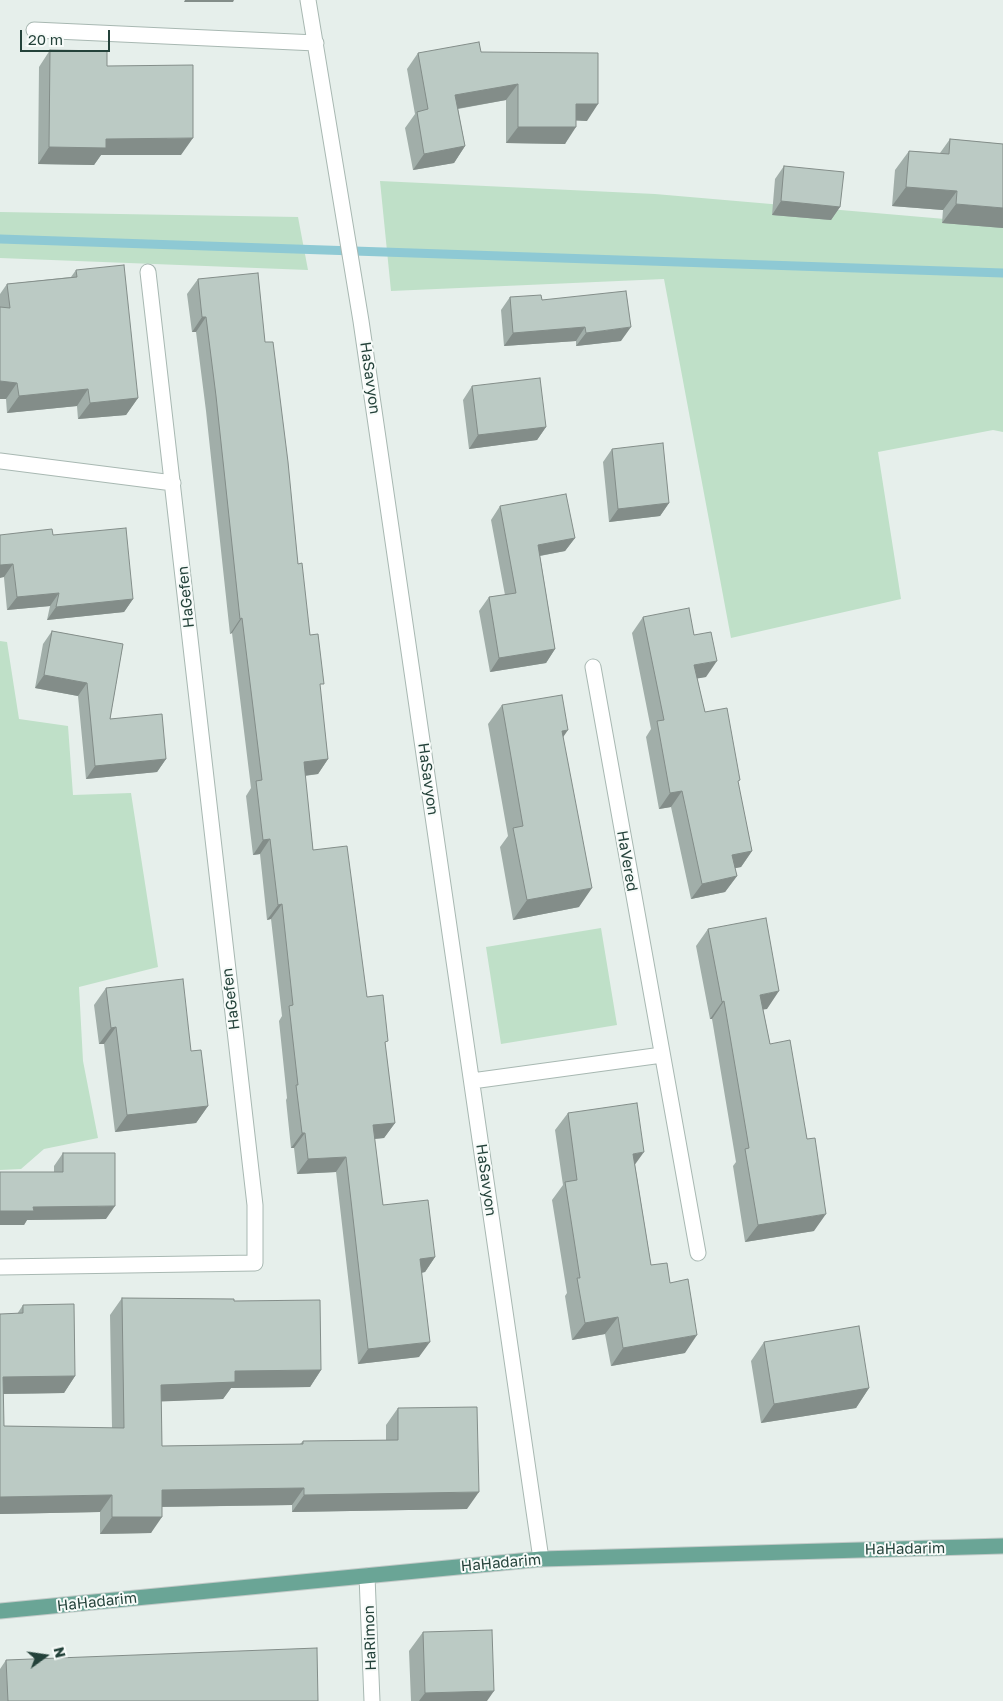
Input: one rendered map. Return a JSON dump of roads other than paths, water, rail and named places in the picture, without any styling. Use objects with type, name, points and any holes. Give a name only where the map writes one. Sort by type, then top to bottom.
[{"type":"main road","name":"HaHadarim","points":[[0,1611],[541,1559],[1003,1546]]},
{"type":"street","name":"HaSavyon","points":[[308,0],[356,284],[541,1559]]},
{"type":"street","points":[[34,30],[316,43]]},
{"type":"street","name":"HaGefen","points":[[0,1267],[255,1263],[255,1205],[148,272]]},
{"type":"street","points":[[0,461],[173,483]]},
{"type":"street","name":"HaVered","points":[[593,667],[698,1253]]},
{"type":"street","points":[[472,1082],[662,1055]]},
{"type":"street","name":"HaRimon","points":[[368,1576],[372,1701]]},
{"type":"waterway","points":[[0,239],[1003,273]]}]
